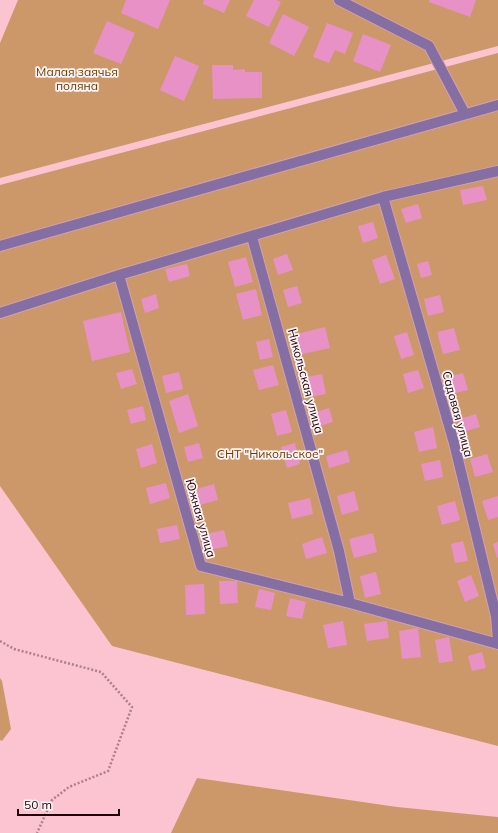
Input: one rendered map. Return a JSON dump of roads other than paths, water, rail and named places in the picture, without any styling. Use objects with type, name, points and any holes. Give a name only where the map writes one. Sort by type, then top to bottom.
[{"type":"street","points":[[339,0],[429,46],[465,114]]},
{"type":"street","points":[[0,246],[498,105]]},
{"type":"street","points":[[0,313],[119,275],[252,237],[383,197],[498,171]]},
{"type":"street","name":"Садовая улица","points":[[383,197],[454,443],[496,616],[498,640]]},
{"type":"street","name":"Никольская улица","points":[[252,237],[339,551],[350,603]]},
{"type":"street","name":"Южная улица","points":[[119,275],[201,566],[350,603],[498,644]]},
{"type":"park label","name":"Малая заячья поляна","points":[[77,78]]},
{"type":"park label","name":"СНТ \"Никольское\"","points":[[270,453]]}]
